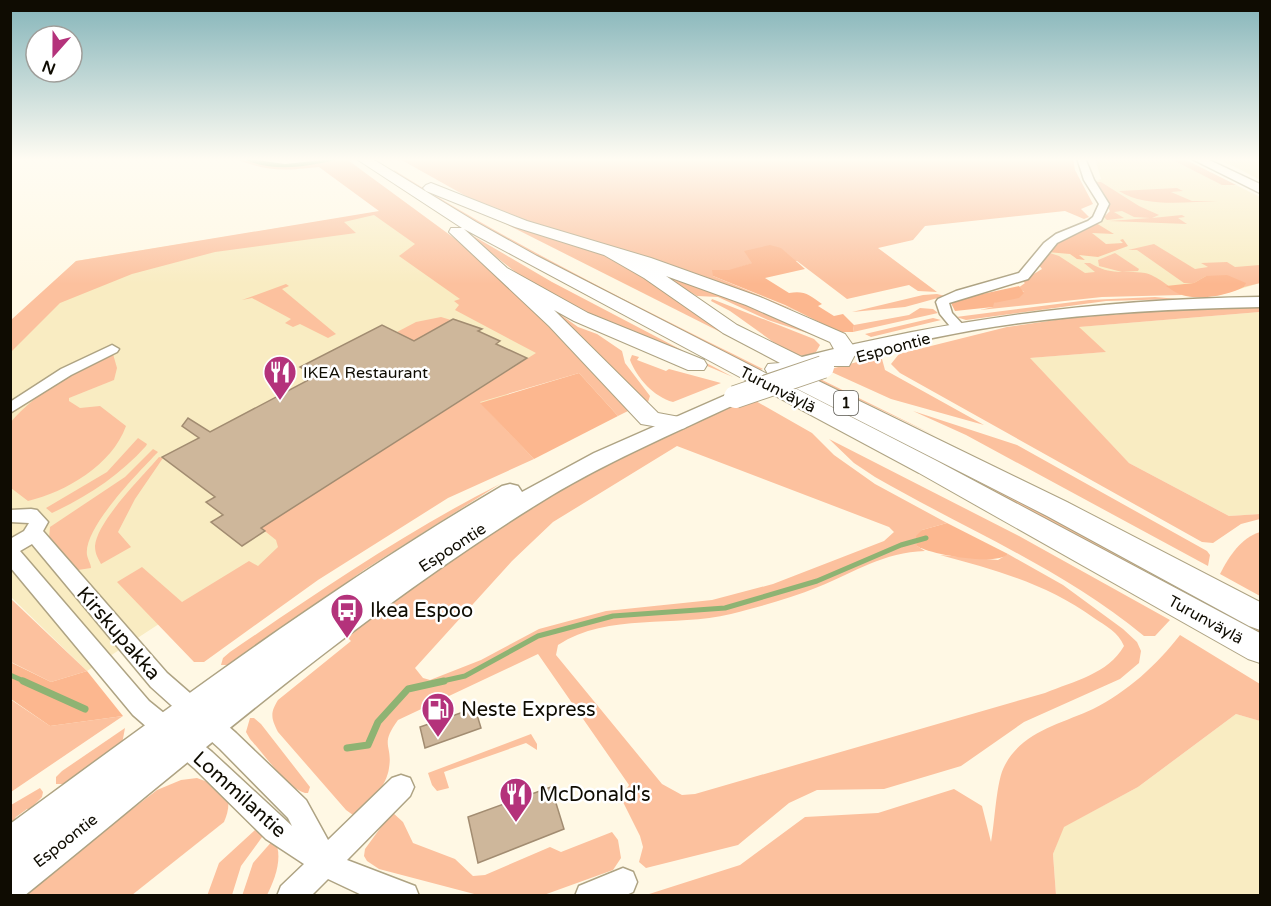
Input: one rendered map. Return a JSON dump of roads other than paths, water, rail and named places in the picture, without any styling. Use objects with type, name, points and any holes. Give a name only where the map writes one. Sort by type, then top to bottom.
[{"type":"highway","points":[[414,200],[465,238],[505,273],[650,418],[676,423]]},
{"type":"highway","name":"Turunväylä","points":[[430,200],[602,298],[948,478],[1260,649]]},
{"type":"highway","name":"Turunväylä","points":[[452,200],[619,291],[964,462],[1260,616]]},
{"type":"highway","points":[[462,200],[521,224],[654,265],[762,305],[838,338],[830,360]]},
{"type":"highway","points":[[610,252],[651,274],[730,329],[994,460],[1188,565],[1260,616]]},
{"type":"highway","points":[[505,273],[581,317],[706,369],[1015,526],[1172,611],[1260,649]]},
{"type":"main road","name":"Espoontie","points":[[10,883],[188,727],[383,571],[453,526],[650,418],[830,360],[959,328],[1090,310],[1260,298]]},
{"type":"main road","name":"Espoontie","points":[[1220,302],[1260,302]]},
{"type":"main road","name":"Espoontie","points":[[10,846],[467,537],[529,498],[602,458],[676,423],[729,394]]},
{"type":"street","points":[[959,328],[941,306],[942,302],[958,294],[1020,278],[1032,270],[1048,244],[1097,219],[1104,204],[1102,200]]},
{"type":"street","points":[[11,409],[66,372],[112,349]]},
{"type":"street","name":"Kirskupakka","points":[[12,513],[36,518],[38,526],[34,533],[159,680],[188,727]]},
{"type":"street","points":[[10,548],[34,533]]},
{"type":"street","name":"Kirskupakka","points":[[10,554],[141,708],[188,727]]},
{"type":"street","name":"Lommilantie","points":[[188,727],[275,830],[348,876],[405,896]]},
{"type":"street","points":[[291,896],[401,787]]},
{"type":"street","points":[[589,896],[623,882]]},
{"type":"waterway","points":[[438,682],[465,676],[538,636],[613,616],[725,608],[817,581],[901,545],[926,538]]},
{"type":"waterway","points":[[10,675],[26,682]]},
{"type":"waterway","points":[[23,681],[85,709]]},
{"type":"waterway","points":[[347,748],[368,745],[378,722],[408,689],[444,681]]},
{"type":"place","name":"IKEA Restaurant","points":[[280,401]]},
{"type":"place","name":"Ikea Espoo","points":[[347,639]]},
{"type":"place","name":"Neste Express","points":[[438,738]]},
{"type":"place","name":"McDonald's","points":[[516,823]]}]
